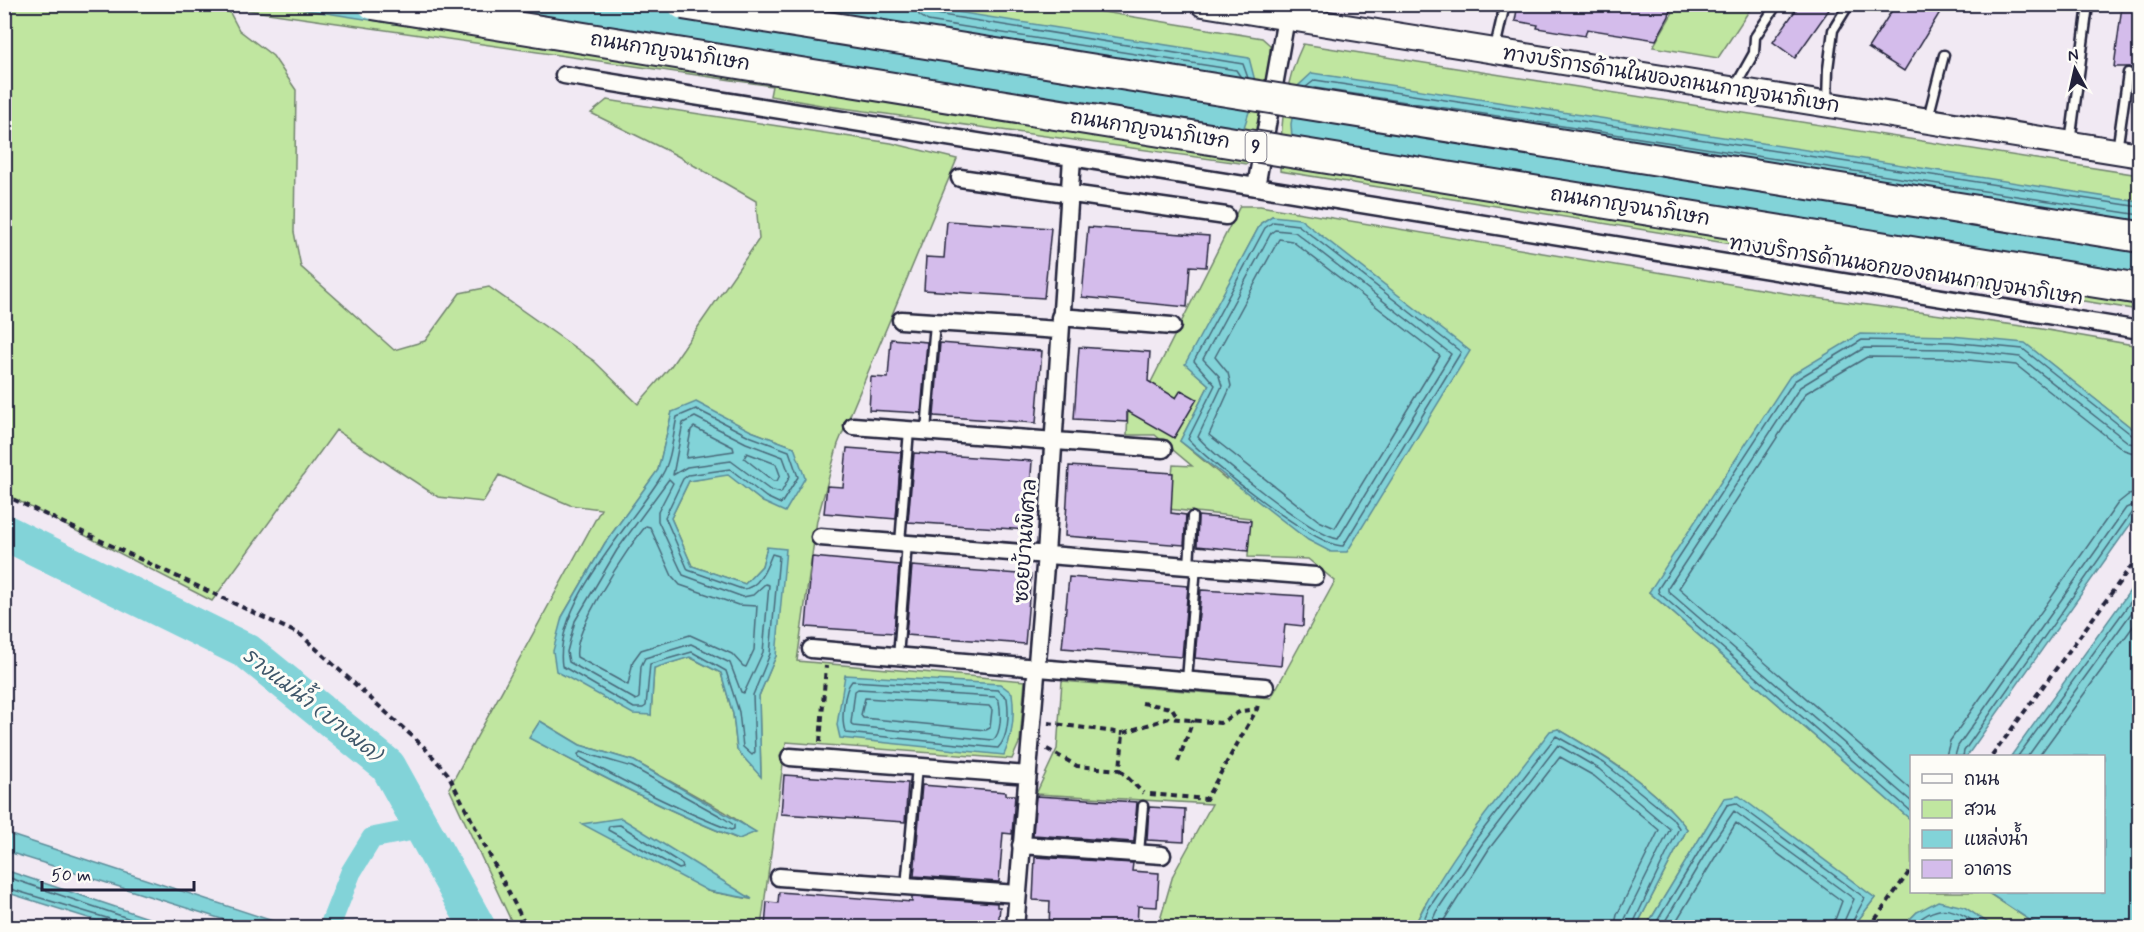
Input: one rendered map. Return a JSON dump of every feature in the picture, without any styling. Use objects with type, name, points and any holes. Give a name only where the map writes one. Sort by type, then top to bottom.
[{"type":"highway","name":"ถนนกาญจนาภิเษก","points":[[374,4],[2139,289]]},
{"type":"highway","points":[[683,4],[2139,237]]},
{"type":"main road","name":"ทางบริการด้านในของถนนกาญจนาภิเษก","points":[[1203,4],[2128,153]]},
{"type":"street","points":[[1256,187],[1286,18]]},
{"type":"street","name":"ทางบริการด้านนอกของถนนกาญจนาภิเษก","points":[[564,75],[2139,330]]},
{"type":"street","name":"ซอยบ้านพิศาล","points":[[1015,927],[1038,668],[1072,158]]},
{"type":"street","points":[[960,178],[1071,192],[1226,216]]},
{"type":"street","points":[[901,320],[935,323],[1172,326]]},
{"type":"street","points":[[853,426],[1163,449]]},
{"type":"street","points":[[820,537],[1315,576]]},
{"type":"street","points":[[819,650],[1265,687]]},
{"type":"street","points":[[790,757],[1028,775]]},
{"type":"street","points":[[1021,845],[1162,855]]},
{"type":"street","points":[[779,877],[1017,894]]},
{"type":"lane","points":[[1494,51],[1505,4]]},
{"type":"lane","points":[[1734,90],[1754,53],[1755,37],[1777,4]]},
{"type":"lane","points":[[1827,105],[1828,69],[1833,30],[1849,4]]},
{"type":"lane","points":[[2070,144],[2087,13]]},
{"type":"lane","points":[[1928,121],[1944,55]]},
{"type":"lane","points":[[2128,73],[2128,153]]},
{"type":"lane","points":[[898,657],[903,543],[917,430],[935,323]]},
{"type":"lane","points":[[1187,680],[1193,566],[1192,517]]},
{"type":"lane","points":[[906,886],[916,767]]},
{"type":"lane","points":[[1139,853],[1143,806]]},
{"type":"path","points":[[4,495],[301,635],[424,747],[448,774],[527,927]]},
{"type":"path","points":[[1993,755],[2139,554]]},
{"type":"path","points":[[819,650],[819,759]]},
{"type":"path","points":[[1031,740],[1077,766],[1120,770],[1144,794],[1206,799],[1257,709],[1265,687]]},
{"type":"path","points":[[1142,703],[1172,708],[1178,718]]},
{"type":"path","points":[[1033,721],[1123,733],[1169,718],[1220,723],[1241,711],[1257,709]]},
{"type":"path","points":[[1178,762],[1192,720]]},
{"type":"path","points":[[1120,770],[1123,733]]},
{"type":"path","points":[[1869,927],[1910,869]]},
{"type":"green space","points":[[4,5],[1061,5],[1262,38],[1270,45],[1270,72],[1247,164],[821,105],[770,96],[772,86],[227,7],[239,30],[273,56],[296,90],[294,232],[301,267],[394,350],[425,341],[460,293],[489,287],[594,361],[638,404],[671,366],[759,239],[756,201],[674,154],[591,113],[607,100],[891,143],[957,159],[838,444],[817,520],[797,661],[1025,681],[1020,741],[1012,759],[786,742],[761,927],[514,927],[449,788],[601,509],[570,505],[499,475],[483,502],[438,497],[336,430],[212,601],[5,494]],"holes":[[[672,412],[751,431],[794,447],[763,502],[728,474],[689,481],[671,518],[692,566],[745,584],[762,566],[767,547],[776,656],[759,696],[761,776],[737,750],[733,714],[721,673],[689,657],[654,668],[651,715],[562,617],[605,543],[658,470]],[[540,721],[580,745],[634,761],[725,812],[755,832],[738,839],[711,828],[632,792],[530,738]],[[691,863],[750,899],[707,891]]]},
{"type":"green space","points":[[1677,5],[1753,5],[1718,58],[1653,47]]},
{"type":"green space","points":[[1303,44],[2139,175],[2139,310],[1280,171],[1284,106],[1291,75]]},
{"type":"green space","points":[[1240,206],[1260,206],[1802,296],[2036,328],[2139,346],[2139,434],[2033,350],[1649,592],[1910,819],[1910,893],[1989,893],[2040,927],[1994,927],[1964,907],[1917,912],[1902,927],[1853,927],[1875,898],[1724,799],[1646,927],[1636,927],[1687,829],[1674,813],[1644,785],[1558,729],[1424,906],[1414,927],[1158,927],[1173,875],[1212,804],[1036,794],[1057,749],[1062,681],[1271,698],[1335,581],[1308,559],[1248,557],[1250,518],[1168,509],[1173,465],[1192,466],[1155,435],[1127,435],[1129,385],[1149,386]],"holes":[[[1272,216],[1226,479],[1180,441],[1209,385],[1186,364],[1261,223]]]},
{"type":"water","points":[[275,5],[912,5],[1249,58],[1255,81],[1249,112],[1235,155]]},
{"type":"water","points":[[1312,73],[2139,202],[2139,299],[1294,165],[1291,124],[1298,86]]},
{"type":"water","points":[[1272,216],[1300,219],[1470,351],[1347,552],[1331,552],[1308,540],[1180,441],[1209,385],[1185,364],[1261,223]]},
{"type":"water","points":[[1860,334],[1951,336],[2025,343],[2139,434],[2139,512],[1968,755],[1910,755],[1910,819],[1649,592],[1790,376]]},
{"type":"water","points":[[696,402],[751,431],[794,447],[805,478],[785,512],[763,502],[728,475],[689,481],[671,518],[692,566],[745,584],[762,566],[767,547],[786,549],[776,656],[759,696],[761,777],[737,750],[733,714],[721,673],[690,657],[654,668],[651,715],[633,714],[556,671],[553,651],[562,617],[605,543],[658,470],[672,412]]},
{"type":"water","points":[[2139,578],[2139,927],[2040,927],[1989,893],[2105,893],[2105,755],[2012,755]]},
{"type":"water","points":[[845,675],[1000,684],[1012,693],[1013,701],[1011,732],[1004,755],[840,738],[837,725]]},
{"type":"water","points":[[540,721],[580,745],[634,761],[756,832],[739,839],[659,804],[529,738]]},
{"type":"water","points":[[1558,729],[1610,761],[1644,786],[1674,813],[1687,829],[1636,927],[1414,927],[1427,901],[1459,850],[1550,731]]},
{"type":"water","points":[[1739,796],[1875,898],[1853,927],[1646,927],[1724,798]]},
{"type":"water","points":[[621,818],[752,899],[708,891],[582,824]]},
{"type":"water","points":[[4,833],[291,927],[247,927],[5,851]]},
{"type":"water","points":[[4,870],[175,927],[117,927],[5,892]]},
{"type":"water","points":[[1938,901],[1964,907],[1994,927],[1902,927],[1917,912]]},
{"type":"building","points":[[1518,4],[1671,4],[1669,16],[1656,40],[1587,29],[1585,36],[1537,28],[1538,25],[1515,21]]},
{"type":"building","points":[[1800,4],[1833,4],[1795,58],[1773,42]]},
{"type":"building","points":[[1896,4],[1945,4],[1904,71],[1868,48]]},
{"type":"building","points":[[2122,6],[2139,8],[2139,71],[2129,67],[2114,67]]},
{"type":"building","points":[[947,221],[1051,228],[1044,298],[924,290],[926,257],[944,258]]},
{"type":"building","points":[[1088,227],[1209,236],[1206,267],[1190,266],[1187,307],[1082,297]]},
{"type":"building","points":[[891,339],[927,342],[921,413],[869,410],[871,377],[888,378]]},
{"type":"building","points":[[940,343],[1042,351],[1036,423],[934,416]]},
{"type":"building","points":[[1079,347],[1150,352],[1148,381],[1176,398],[1181,390],[1197,399],[1174,438],[1127,411],[1127,422],[1074,419]]},
{"type":"building","points":[[847,448],[901,452],[896,519],[824,513],[827,486],[843,487]]},
{"type":"building","points":[[914,453],[1032,461],[1027,530],[908,522]]},
{"type":"building","points":[[1069,466],[1173,473],[1171,513],[1186,515],[1184,545],[1065,536]]},
{"type":"building","points":[[1198,516],[1251,521],[1248,551],[1197,546]]},
{"type":"building","points":[[812,557],[899,565],[894,633],[806,627]]},
{"type":"building","points":[[912,566],[1031,575],[1025,644],[906,635]]},
{"type":"building","points":[[1069,577],[1188,586],[1182,657],[1062,648]]},
{"type":"building","points":[[1201,590],[1304,596],[1303,626],[1285,624],[1281,666],[1195,658]]},
{"type":"building","points":[[784,775],[908,783],[905,822],[781,814]]},
{"type":"building","points":[[922,785],[1006,792],[1006,795],[1015,795],[1012,834],[1003,833],[999,882],[914,876]]},
{"type":"building","points":[[1036,796],[1137,802],[1134,842],[1033,835]]},
{"type":"building","points":[[1149,807],[1185,809],[1184,842],[1147,840]]},
{"type":"building","points":[[1035,857],[1133,863],[1132,871],[1159,873],[1157,907],[1138,906],[1137,927],[1049,927],[1050,901],[1033,900]]},
{"type":"building","points":[[779,892],[912,902],[912,897],[997,903],[997,907],[1000,907],[998,927],[765,927],[767,902],[778,903]]},
{"type":"waterway","name":"รางแม่น้ำ (บางมด)","points":[[4,532],[248,652],[388,766],[478,928]]},
{"type":"waterway","points":[[329,928],[351,872],[372,838],[423,828]]}]
